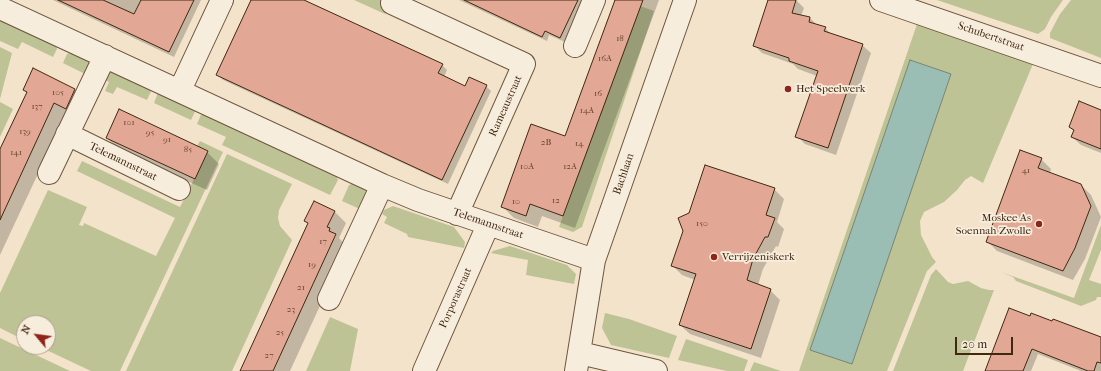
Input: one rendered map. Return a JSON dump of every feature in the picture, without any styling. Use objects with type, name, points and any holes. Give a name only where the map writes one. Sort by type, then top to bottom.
[{"type":"street","points":[[180,90],[222,0]]},
{"type":"street","points":[[575,46],[594,0]]},
{"type":"street","name":"Bachlaan","points":[[578,362],[594,260],[685,0]]},
{"type":"street","name":"Schubertstraat","points":[[881,0],[1101,76]]},
{"type":"street","name":"Rameaustraat","points":[[392,3],[524,64],[458,214]]},
{"type":"street","name":"Telemannstraat","points":[[0,8],[180,90],[382,185],[418,200],[488,225],[594,260]]},
{"type":"street","points":[[49,173],[105,56]]},
{"type":"street","name":"Telemannstraat","points":[[67,134],[179,189]]},
{"type":"street","points":[[329,299],[382,185]]},
{"type":"street","name":"Porporastraat","points":[[424,371],[488,225]]},
{"type":"street","points":[[578,362],[656,371]]},
{"type":"green space","points":[[354,0],[391,0],[385,14]]},
{"type":"green space","points":[[937,0],[1063,0],[1051,17],[1045,29],[1038,34]]},
{"type":"green space","points":[[1071,0],[1101,0],[1101,58],[1050,38],[1050,33],[1060,14]]},
{"type":"green space","points":[[640,6],[654,11],[582,227],[573,232],[559,227]]},
{"type":"green space","points":[[0,16],[54,41],[57,49],[53,57],[22,42],[18,49],[0,41]]},
{"type":"green space","points":[[917,24],[1033,64],[983,183],[971,176],[965,180],[944,202],[924,212],[920,221],[921,235],[936,262],[927,271],[887,371],[799,371]],"holes":[[[910,60],[951,74],[852,364],[810,350]]]},
{"type":"green space","points":[[0,47],[12,53],[0,99]]},
{"type":"green space","points":[[76,51],[88,58],[90,62],[85,74],[63,63],[67,54]]},
{"type":"green space","points":[[112,71],[153,87],[147,100],[117,87],[113,94],[105,91],[109,82],[103,79],[107,73]]},
{"type":"green space","points":[[159,90],[197,107],[191,120],[154,103]]},
{"type":"green space","points":[[0,102],[13,109],[0,137]]},
{"type":"green space","points":[[203,110],[334,171],[338,180],[330,195],[222,145],[226,137],[197,124]]},
{"type":"green space","points":[[200,141],[223,152],[120,371],[91,371],[56,355],[56,315],[16,315],[16,336],[0,328],[0,293],[48,190],[87,207],[79,225],[83,226],[84,223],[156,256],[175,218],[77,171],[82,161],[180,207],[208,151],[197,146]]},
{"type":"green space","points":[[227,154],[292,184],[279,210],[278,218],[280,226],[292,240],[232,371],[126,371]]},
{"type":"green space","points":[[357,182],[365,189],[367,196],[362,210],[342,201],[349,185]]},
{"type":"green space","points":[[393,206],[454,227],[465,242],[464,248],[408,237],[407,234],[384,223],[387,217],[382,214],[384,210]]},
{"type":"green space","points":[[1101,225],[1101,250],[1089,280],[1101,284],[1101,297],[1097,297],[1096,300],[1081,306],[1016,281],[1013,277],[1001,272],[1074,298]]},
{"type":"green space","points":[[510,246],[567,265],[576,274],[574,284],[526,275],[528,260],[491,253]]},
{"type":"green space","points":[[936,269],[948,282],[953,284],[968,281],[981,288],[994,290],[963,371],[893,371],[931,275]]},
{"type":"green space","points":[[605,313],[629,319],[677,336],[669,358],[611,345],[602,328]]},
{"type":"green space","points":[[330,317],[358,329],[350,371],[306,371]]},
{"type":"green space","points":[[0,338],[16,346],[16,355],[36,355],[70,371],[0,371]]},
{"type":"green space","points":[[686,339],[748,360],[744,371],[727,371],[678,360]]},
{"type":"green space","points":[[754,362],[781,371],[750,371]]},
{"type":"water","points":[[910,60],[951,74],[852,364],[810,350]]},
{"type":"building","points":[[58,0],[103,0],[134,14],[141,0],[194,0],[169,52]]},
{"type":"building","points":[[251,0],[304,0],[443,64],[438,73],[465,86],[469,77],[487,85],[442,180],[216,75]]},
{"type":"building","points":[[464,0],[578,0],[560,38],[545,31],[542,37]]},
{"type":"building","points":[[615,0],[643,0],[563,216],[530,204],[526,216],[501,207],[531,124],[565,136]]},
{"type":"building","points":[[768,0],[796,0],[792,13],[810,17],[809,22],[826,27],[824,31],[863,44],[828,148],[795,137],[818,71],[789,61],[789,58],[753,46]]},
{"type":"building","points":[[33,68],[75,89],[66,109],[54,103],[0,220],[0,149],[27,92],[23,90]]},
{"type":"building","points":[[1079,101],[1101,110],[1101,149],[1071,137],[1074,130],[1069,127]]},
{"type":"building","points":[[119,109],[208,151],[195,179],[106,138]]},
{"type":"building","name":"Moskee As Soennah Zwolle","points":[[1020,150],[1042,158],[1038,168],[1081,184],[1091,206],[1075,248],[1063,271],[986,242]]},
{"type":"building","name":"Verrijzeniskerk","points":[[705,165],[775,188],[766,215],[775,218],[768,237],[765,237],[753,259],[747,280],[771,289],[751,349],[679,325],[696,274],[671,266],[683,231],[678,218],[689,213]]},
{"type":"building","points":[[314,201],[335,211],[327,227],[330,228],[329,231],[336,234],[273,371],[240,371],[308,223],[304,221]]},
{"type":"building","points":[[1009,308],[1030,316],[1031,313],[1052,321],[1053,319],[1101,337],[1101,363],[1097,362],[1094,371],[1088,371],[1032,349],[1023,371],[985,371]]},
{"type":"place","name":"Het Speelwerk","points":[[788,89]]},
{"type":"place","name":"Moskee As Soennah Zwolle","points":[[1039,224]]},
{"type":"place","name":"Verrijzeniskerk","points":[[714,257]]}]
